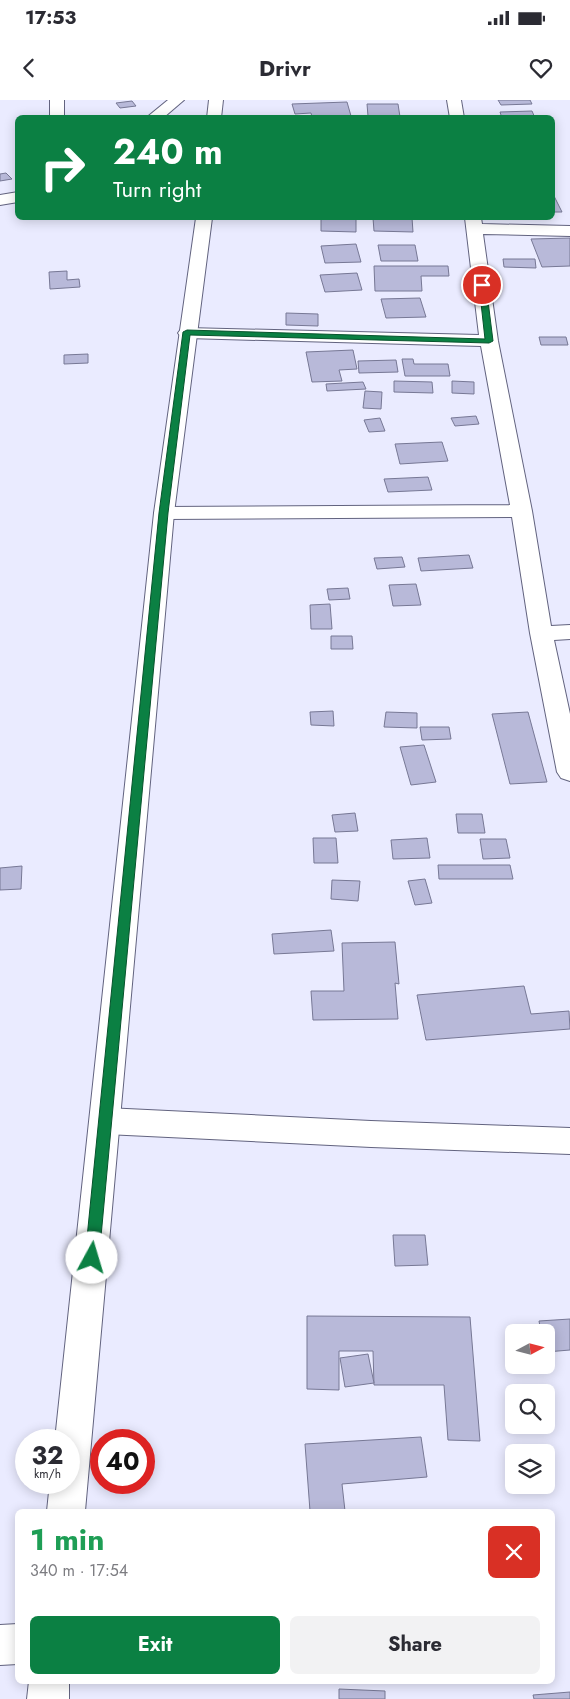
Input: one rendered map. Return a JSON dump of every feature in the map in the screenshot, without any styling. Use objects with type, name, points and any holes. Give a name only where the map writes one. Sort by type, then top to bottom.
[{"type":"street","points":[[56,100],[57,115]]},
{"type":"street","points":[[157,115],[177,100]]},
{"type":"street","points":[[214,115],[216,100]]},
{"type":"street","points":[[454,100],[456,115]]},
{"type":"street","points":[[0,200],[15,198]]},
{"type":"street","points":[[66,1509],[106,1121],[164,513],[187,332],[204,220]]},
{"type":"street","points":[[570,231],[474,223],[489,341],[522,510],[541,633],[570,772]]},
{"type":"street","points":[[187,332],[489,341]]},
{"type":"street","points":[[164,513],[522,510]]},
{"type":"street","points":[[541,633],[570,632]]},
{"type":"street","points":[[106,1121],[371,1134],[570,1141]]},
{"type":"street","points":[[0,1645],[15,1644]]},
{"type":"street","points":[[48,1699],[49,1684]]},
{"type":"building","points":[[498,100],[530,100],[532,104],[501,105]]},
{"type":"building","points":[[132,101],[136,106],[120,108],[116,103]]},
{"type":"building","points":[[347,102],[351,115],[295,114],[292,104]]},
{"type":"building","points":[[367,104],[398,104],[400,115],[368,115]]},
{"type":"building","points":[[532,111],[534,115],[501,115],[500,112]]},
{"type":"building","points":[[6,173],[12,179],[0,181],[0,174]]},
{"type":"building","points":[[555,198],[562,212],[555,212]]},
{"type":"building","points":[[321,220],[356,220],[356,232],[321,231]]},
{"type":"building","points":[[373,220],[412,220],[413,232],[374,231]]},
{"type":"building","points":[[570,238],[570,266],[542,267],[531,239]]},
{"type":"building","points":[[356,244],[361,262],[325,263],[321,246]]},
{"type":"building","points":[[378,245],[415,245],[418,261],[381,261]]},
{"type":"building","points":[[503,259],[535,259],[536,268],[504,267]]},
{"type":"building","points":[[374,266],[448,266],[449,276],[421,276],[422,291],[375,291]]},
{"type":"building","points":[[67,271],[67,280],[79,279],[80,287],[50,289],[49,272]]},
{"type":"building","points":[[357,273],[362,290],[325,292],[320,275]]},
{"type":"building","points":[[420,298],[426,317],[386,318],[381,299]]},
{"type":"building","points":[[286,313],[318,314],[318,326],[286,325]]},
{"type":"building","points":[[539,337],[566,337],[568,345],[541,345]]},
{"type":"building","points":[[353,350],[357,369],[339,370],[342,381],[312,382],[306,352]]},
{"type":"building","points":[[88,354],[88,363],[64,364],[64,355]]},
{"type":"building","points":[[402,359],[413,359],[414,364],[448,364],[450,376],[405,376]]},
{"type":"building","points":[[396,360],[398,372],[359,373],[358,361]]},
{"type":"building","points":[[394,381],[432,382],[433,393],[394,392]]},
{"type":"building","points":[[452,381],[474,382],[474,394],[452,393]]},
{"type":"building","points":[[363,382],[366,389],[327,391],[326,384]]},
{"type":"building","points":[[365,391],[382,392],[381,409],[363,408]]},
{"type":"building","points":[[476,416],[479,424],[455,426],[451,418]]},
{"type":"building","points":[[380,418],[385,431],[369,432],[364,420]]},
{"type":"building","points":[[442,442],[448,461],[400,464],[395,444]]},
{"type":"building","points":[[428,477],[432,490],[388,492],[384,479]]},
{"type":"building","points":[[469,555],[473,568],[421,571],[418,558]]},
{"type":"building","points":[[402,557],[405,567],[377,569],[374,558]]},
{"type":"building","points":[[416,584],[421,605],[393,606],[389,585]]},
{"type":"building","points":[[348,588],[350,599],[329,600],[327,589]]},
{"type":"building","points":[[330,604],[332,629],[311,629],[310,605]]},
{"type":"building","points":[[331,636],[352,636],[353,649],[331,649]]},
{"type":"building","points":[[333,711],[334,726],[311,725],[310,712]]},
{"type":"building","points":[[386,712],[417,713],[417,728],[384,727]]},
{"type":"building","points":[[528,712],[547,782],[510,784],[492,714]]},
{"type":"building","points":[[420,727],[449,727],[451,739],[422,740]]},
{"type":"building","points":[[424,745],[436,782],[411,785],[400,747]]},
{"type":"building","points":[[355,813],[358,831],[335,832],[332,815]]},
{"type":"building","points":[[456,814],[482,814],[485,833],[458,833]]},
{"type":"building","points":[[313,838],[336,838],[338,863],[314,863]]},
{"type":"building","points":[[427,838],[430,858],[393,859],[391,840]]},
{"type":"building","points":[[480,839],[506,839],[510,858],[483,859]]},
{"type":"building","points":[[438,865],[510,865],[513,879],[439,879]]},
{"type":"building","points":[[22,866],[21,889],[0,890],[0,868]]},
{"type":"building","points":[[425,879],[432,903],[415,905],[408,881]]},
{"type":"building","points":[[332,880],[360,881],[358,901],[331,899]]},
{"type":"building","points":[[331,930],[334,951],[274,954],[272,934]]},
{"type":"building","points":[[395,942],[399,984],[395,983],[398,1019],[313,1020],[311,991],[344,991],[342,943]]},
{"type":"building","points":[[524,986],[531,1014],[569,1011],[570,1029],[426,1040],[417,995]]},
{"type":"building","points":[[393,1235],[425,1235],[428,1265],[395,1266]]},
{"type":"building","points":[[307,1316],[470,1317],[480,1441],[448,1440],[444,1385],[374,1385],[373,1351],[339,1351],[339,1390],[307,1389]]},
{"type":"building","points":[[570,1319],[570,1350],[555,1351],[555,1324],[540,1324],[539,1321]]},
{"type":"building","points":[[368,1354],[374,1383],[345,1387],[340,1358]]},
{"type":"building","points":[[421,1437],[427,1477],[342,1484],[345,1509],[310,1509],[305,1444]]},
{"type":"building","points":[[339,1689],[385,1691],[385,1699],[339,1699]]},
{"type":"building","points":[[570,1692],[570,1699],[534,1699],[533,1695]]},
{"type":"route","points":[[92,1258],[164,513],[187,332],[489,341],[482,285]]}]
